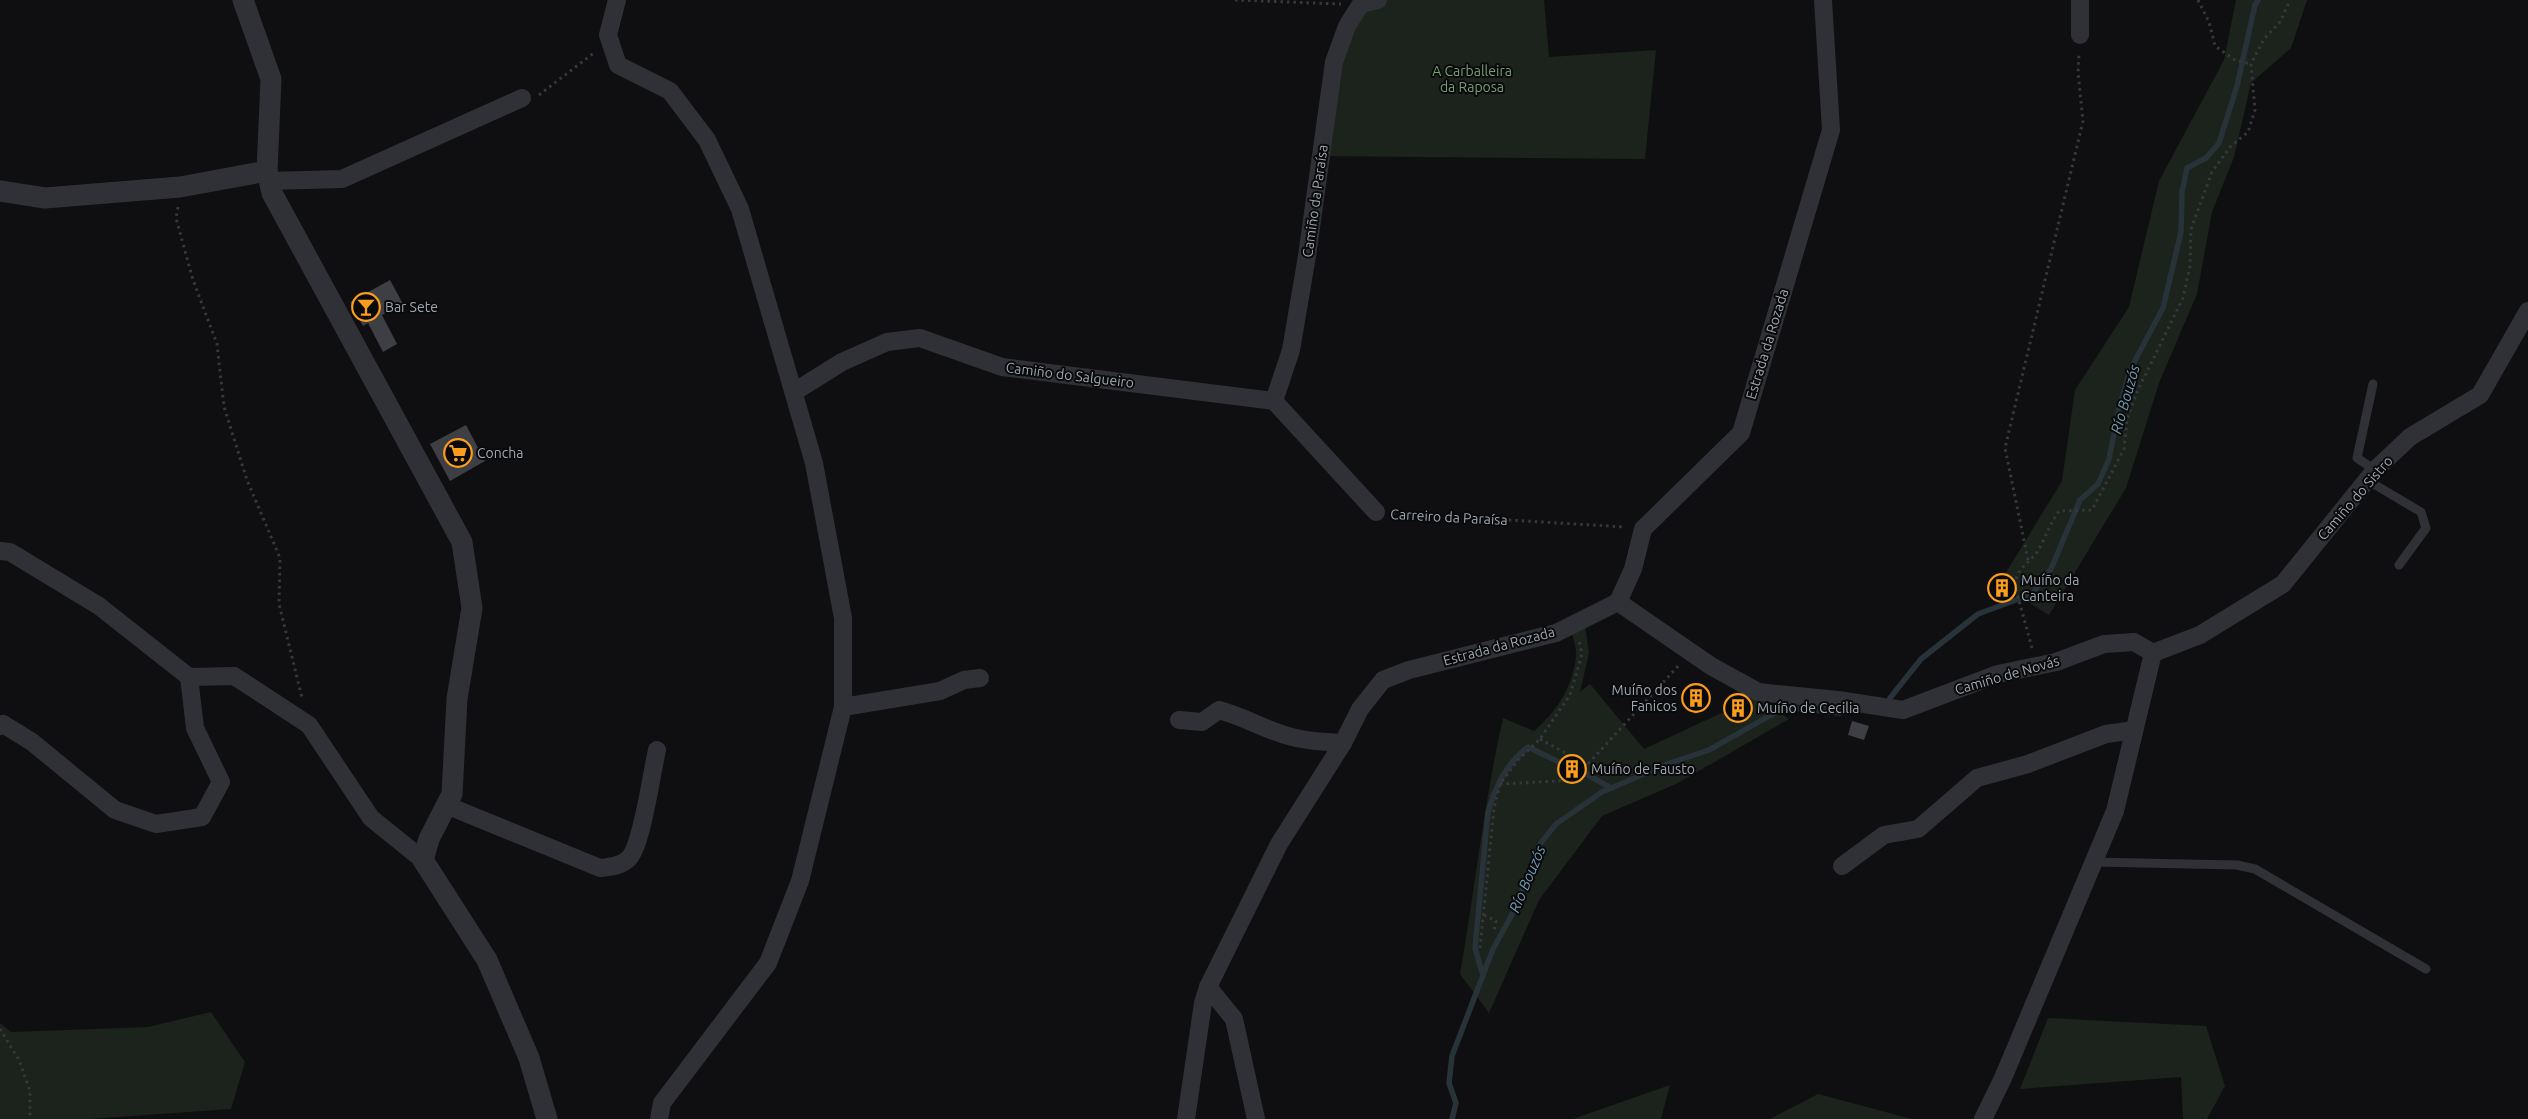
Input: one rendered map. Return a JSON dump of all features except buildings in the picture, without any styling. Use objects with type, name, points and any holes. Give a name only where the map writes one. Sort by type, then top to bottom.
[{"type":"street","points":[[242,0],[271,79],[268,176],[272,193],[462,542],[472,608],[457,699],[452,794],[429,839],[423,860]]},
{"type":"street","points":[[617,0],[608,36],[618,65],[670,91],[707,140],[740,209],[814,463],[843,618],[843,707],[800,881],[768,963],[662,1103],[659,1119]]},
{"type":"street","name":"Estrada da Rozada","points":[[1643,528],[1741,433],[1831,130],[1823,0]]},
{"type":"street","points":[[2080,0],[2080,35]]},
{"type":"street","name":"Camiño da Paraísa","points":[[1274,401],[1291,350],[1307,256],[1334,62],[1347,26],[1370,2]]},
{"type":"street","points":[[0,190],[45,198],[180,187],[268,176],[342,179],[522,98]]},
{"type":"street","name":"Camiño do Sistro","points":[[2153,652],[2200,635],[2283,584],[2371,475],[2410,438],[2480,395],[2528,311]]},
{"type":"street","name":"Camiño do Salgueiro","points":[[794,392],[842,362],[887,342],[920,338],[1002,367],[1274,401]]},
{"type":"street","name":"Carreiro da Paraísa","points":[[1274,401],[1376,512]]},
{"type":"street","points":[[1618,602],[1633,569],[1643,528]]},
{"type":"street","points":[[0,551],[10,552],[99,606],[189,677],[234,676],[309,725],[371,818],[423,860],[487,960],[529,1058],[547,1119]]},
{"type":"street","name":"Estrada da Rozada","points":[[1186,1119],[1203,1003],[1208,987],[1279,844],[1343,743],[1360,709],[1383,680],[1409,670],[1556,632],[1618,602]]},
{"type":"street","name":"Camiño de Novás","points":[[1618,602],[1691,653],[1758,692],[1838,700],[1903,710],[1971,683],[2037,666],[2104,644],[2134,642],[2153,652]]},
{"type":"street","points":[[1982,1119],[2003,1078],[2115,811],[2153,652]]},
{"type":"street","points":[[0,726],[3,724],[32,742],[115,810],[156,824],[202,817],[222,782],[195,728],[189,677]]},
{"type":"street","points":[[843,707],[940,691],[964,680],[980,678]]},
{"type":"street","points":[[1179,720],[1202,722],[1218,710],[1240,715],[1285,735],[1319,742],[1343,743]]},
{"type":"street","points":[[1842,866],[1884,836],[1918,829],[1977,778],[2028,764],[2106,734],[2134,730]]},
{"type":"street","points":[[446,805],[600,868],[615,866],[627,861],[636,845],[657,750]]},
{"type":"street","points":[[1208,987],[1234,1019],[1256,1119]]},
{"type":"lane","points":[[2373,384],[2357,458],[2371,475],[2421,512],[2426,528],[2399,565]]},
{"type":"lane","points":[[2094,862],[2237,865],[2255,869],[2426,969]]},
{"type":"path","points":[[1235,0],[1370,2]]},
{"type":"path","points":[[2198,0],[2209,22],[2215,46],[2234,60],[2250,64]]},
{"type":"path","points":[[2037,666],[2015,586],[2016,576],[2040,547],[2049,524],[2059,511],[2090,511],[2124,449],[2127,418],[2137,392],[2183,298],[2190,266],[2191,228],[2212,172],[2230,147],[2248,132],[2255,110],[2250,64],[2264,39],[2280,22],[2290,0]]},
{"type":"path","points":[[2028,560],[2004,448],[2083,121],[2078,73],[2080,35]]},
{"type":"path","points":[[522,98],[534,99],[599,48],[608,36]]},
{"type":"path","points":[[180,187],[176,218],[193,280],[217,344],[227,416],[247,480],[280,558],[279,604],[309,725]]},
{"type":"path","name":"Carreiro da Paraísa","points":[[1376,512],[1643,528]]},
{"type":"path","points":[[1480,948],[1494,808],[1500,784],[1518,760],[1529,752],[1540,739],[1570,695],[1582,654],[1577,622]]},
{"type":"path","points":[[1500,784],[1578,780],[1587,766],[1691,653]]},
{"type":"path","points":[[1540,739],[1587,766]]},
{"type":"path","points":[[1484,915],[1496,921],[1494,931]]},
{"type":"path","points":[[0,1029],[19,1060],[30,1091],[30,1119]]},
{"type":"green space","name":"A Carballeira da Raposa","points":[[1378,0],[1544,0],[1549,57],[1656,50],[1645,159],[1321,156],[1347,26]]},
{"type":"green space","points":[[2236,0],[2307,0],[2291,48],[2251,83],[2234,157],[2212,212],[2197,294],[2159,383],[2126,488],[2049,615],[1999,584],[2062,481],[2075,390],[2129,307],[2159,181],[2224,60]]},
{"type":"green space","points":[[1584,618],[1589,653],[1580,692],[1590,684],[1644,749],[1758,696],[1789,719],[1678,783],[1602,816],[1539,900],[1489,1013],[1460,974],[1485,813],[1503,718],[1534,731],[1549,716],[1567,689],[1574,668],[1576,649],[1570,626]]},
{"type":"green space","points":[[211,1012],[245,1062],[231,1109],[89,1119],[0,1119],[0,1023],[11,1032],[148,1027]]},
{"type":"green space","points":[[2048,1018],[2206,1026],[2225,1086],[2207,1119],[2183,1119],[2181,1077],[2020,1089]]},
{"type":"green space","points":[[1670,1085],[1661,1119],[1573,1119]]},
{"type":"green space","points":[[1818,1094],[1912,1119],[1770,1119]]},
{"type":"waterway","name":"Río Bouzós","points":[[1890,698],[1921,659],[1978,614],[2032,594],[2051,569],[2080,500],[2098,484],[2109,459],[2120,404],[2131,368],[2163,308],[2181,232],[2182,192],[2187,168],[2206,158],[2219,143],[2237,86],[2255,5],[2258,0]]},
{"type":"waterway","name":"Río Bouzós","points":[[1452,1119],[1456,1103],[1449,1083],[1452,1056],[1493,949],[1515,909],[1540,844],[1556,824],[1602,792],[1667,764],[1709,750],[1785,707],[1840,713]]},
{"type":"waterway","points":[[1483,976],[1475,948],[1488,812],[1491,802],[1498,784],[1508,768],[1528,747],[1557,761]]},
{"type":"waterway","points":[[1581,771],[1611,788]]},
{"type":"place","name":"Bar Sete","points":[[366,307]]},
{"type":"place","name":"Concha","points":[[458,453]]},
{"type":"place","name":"Muíño da Canteira","points":[[2002,588]]},
{"type":"place","name":"Muíño dos Fanicos","points":[[1696,698]]},
{"type":"place","name":"Muíño de Cecilia","points":[[1738,708]]},
{"type":"place","name":"Muíño de Fausto","points":[[1572,769]]}]
